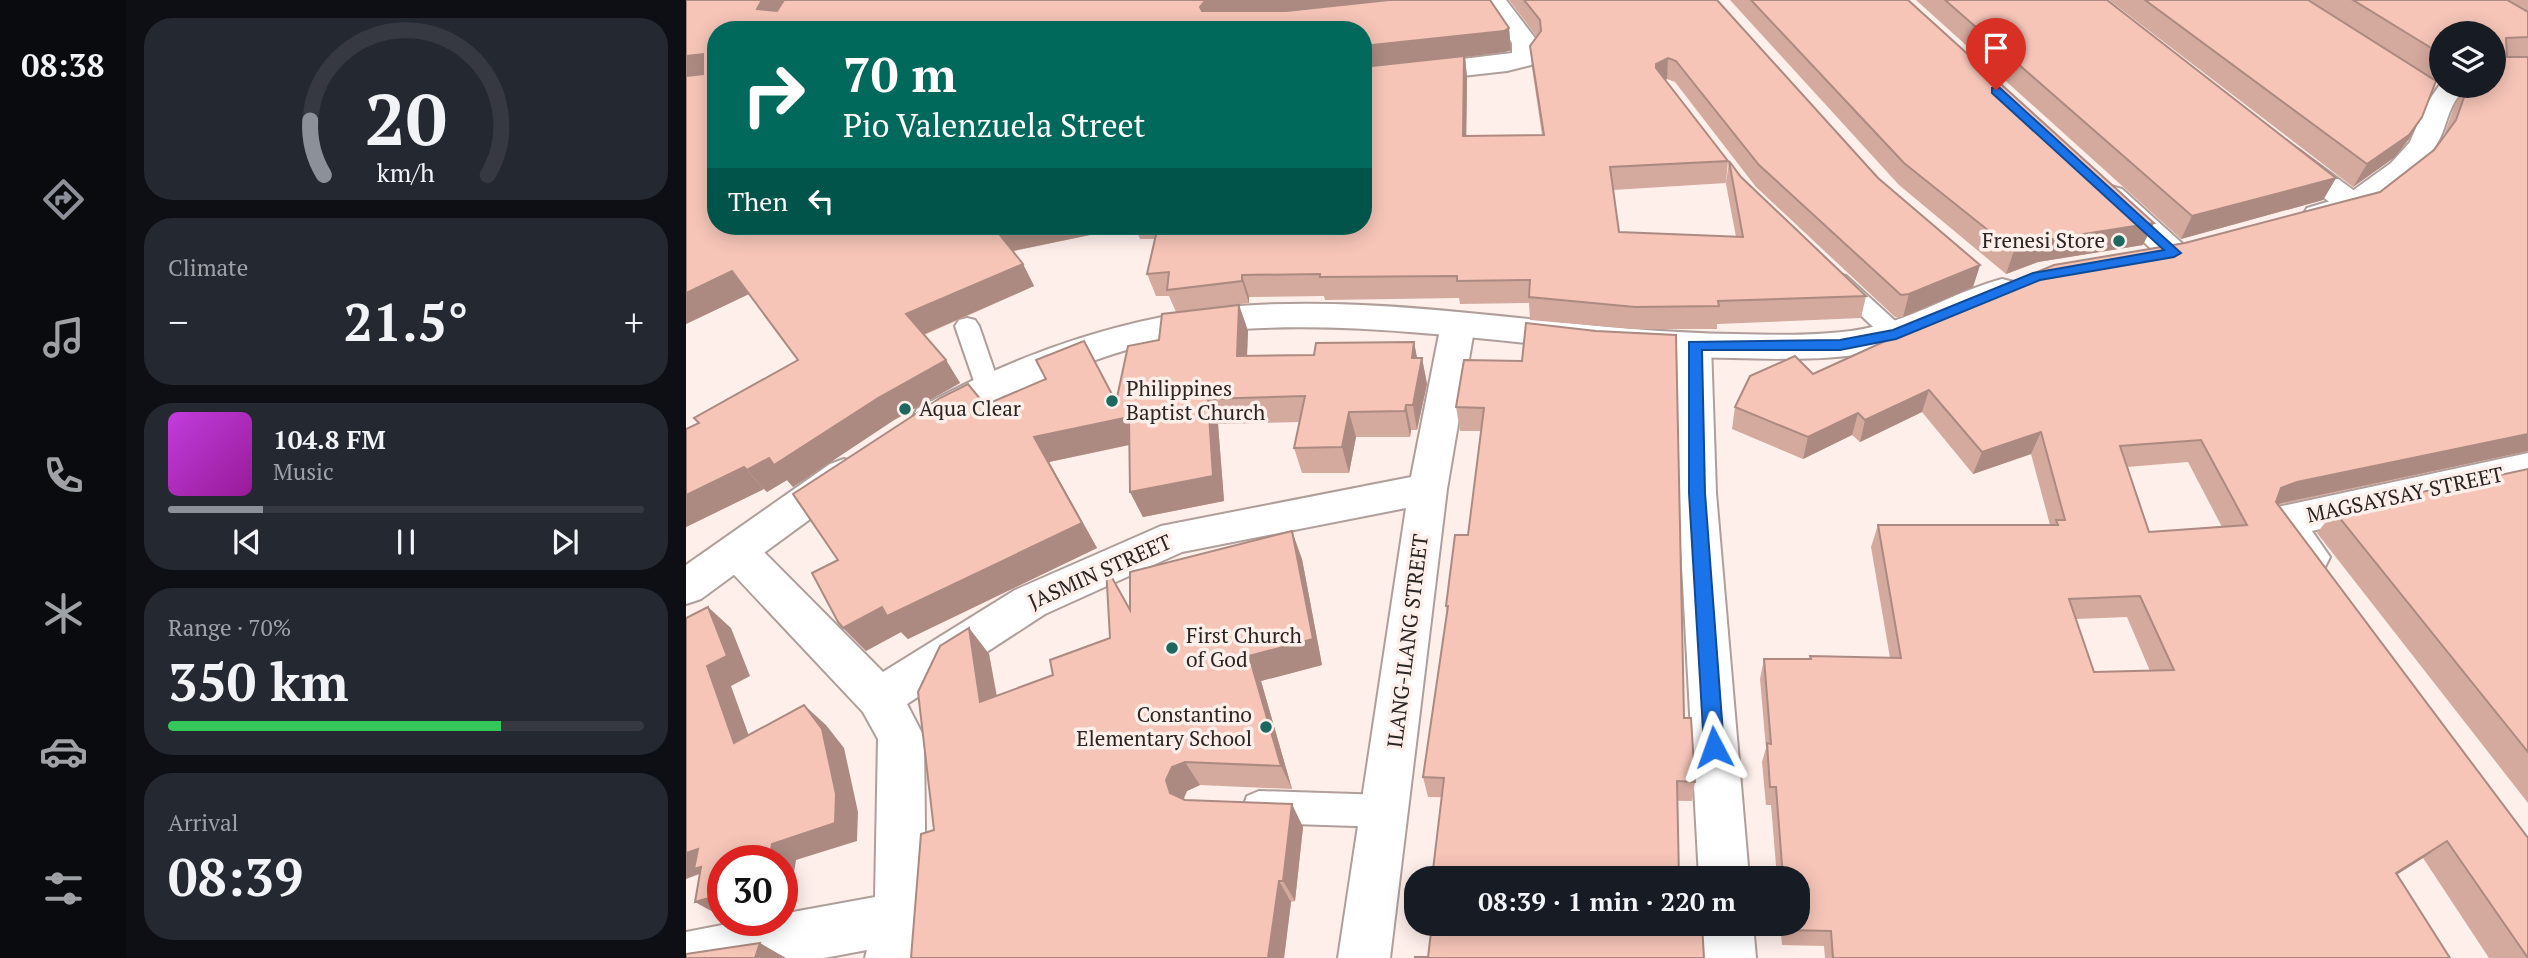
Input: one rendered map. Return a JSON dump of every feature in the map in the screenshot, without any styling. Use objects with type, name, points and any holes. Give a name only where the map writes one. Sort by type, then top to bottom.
[{"type":"street","points":[[1372,78],[1522,59],[1527,51],[1525,42],[1485,1]]},
{"type":"street","points":[[2289,222],[2353,205],[2407,165],[2425,141],[2436,98]]},
{"type":"street","points":[[2265,137],[2353,205]]},
{"type":"street","points":[[2092,178],[2187,249],[2133,260]]},
{"type":"street","points":[[907,434],[942,412],[1087,348],[1171,326],[1260,316],[1355,317],[1458,324],[1597,341],[1694,345],[1840,345],[1896,335],[2002,281]]},
{"type":"street","name":"ILANG-ILANG STREET","points":[[1364,958],[1428,489],[1458,324]]},
{"type":"street","points":[[1694,345],[1697,493],[1723,866]]},
{"type":"street","points":[[686,587],[873,456]]},
{"type":"street","name":"MAGSAYSAY STREET","points":[[2338,592],[2283,522],[2528,468]]},
{"type":"street","name":"JASMIN STREET","points":[[878,698],[1030,602],[1175,537],[1428,489]]},
{"type":"street","points":[[686,958],[896,938],[901,737],[878,698],[737,551]]},
{"type":"street","points":[[1728,936],[1730,958]]},
{"type":"lane","points":[[1823,266],[1896,335]]},
{"type":"lane","points":[[967,326],[989,390]]},
{"type":"lane","points":[[1227,805],[1386,811]]},
{"type":"building","points":[[686,0],[762,0],[757,9],[777,11],[784,0],[1209,0],[1200,7],[1202,11],[1286,11],[1389,0],[1490,0],[1509,28],[1504,31],[1372,45],[1372,21],[707,21],[707,235],[1000,235],[1023,264],[906,314],[946,360],[878,398],[774,465],[769,458],[686,495],[686,429],[699,423],[694,418],[798,360],[732,271],[686,293],[686,76],[703,74],[703,54],[686,56]]},
{"type":"building","points":[[1524,0],[1717,0],[1878,178],[1980,265],[1901,295],[1759,165],[1676,61],[1668,58],[1656,64],[1656,68],[1728,161],[1610,167],[1619,232],[1743,237],[1729,161],[1741,177],[1866,296],[1718,301],[1719,306],[1635,307],[1529,297],[1530,280],[1457,281],[1457,276],[1242,275],[1242,281],[1167,290],[1169,272],[1147,274],[1156,235],[1372,235],[1372,66],[1464,56],[1463,136],[1544,135],[1530,46],[1541,31],[1540,20]]},
{"type":"building","points":[[1751,0],[1908,0],[2154,223],[2046,240],[2014,251],[1904,163]]},
{"type":"building","points":[[1945,0],[2107,0],[2336,178],[2192,216]]},
{"type":"building","points":[[2145,0],[2308,0],[2429,77],[2429,98],[2422,117],[2409,135],[2367,164]]},
{"type":"building","points":[[2353,0],[2507,0],[2528,12],[2528,37],[2506,38],[2506,21],[2429,21],[2429,47]]},
{"type":"building","points":[[2506,38],[2507,57],[2528,57],[2528,434],[2297,482],[2281,488],[2276,502],[2528,838],[2528,958],[2447,841],[2396,873],[2450,958],[1833,958],[1831,931],[1810,931],[1810,866],[1782,866],[1776,787],[1770,787],[1767,743],[1771,744],[1764,659],[1811,659],[1810,656],[1901,658],[1878,525],[2058,525],[2056,520],[2065,520],[2041,432],[1982,452],[1929,390],[1865,420],[1858,413],[1808,437],[1735,407],[1750,376],[1795,356],[1813,374],[1995,291],[1991,291],[2054,265],[2185,243],[2380,192],[2434,150],[2456,120],[2464,98],[2506,98]],"holes":[[[2201,440],[2247,525],[2149,532],[2120,446]],[[2140,596],[2174,670],[2094,672],[2069,599]]]},
{"type":"building","points":[[1239,305],[1237,356],[1314,355],[1316,343],[1414,342],[1412,358],[1422,358],[1413,405],[1406,405],[1405,411],[1349,412],[1342,447],[1294,448],[1305,396],[1208,399],[1213,476],[1130,492],[1129,417],[1034,437],[1082,523],[887,616],[882,607],[843,628],[838,622],[812,573],[838,560],[793,494],[940,398],[968,384],[985,405],[1046,379],[1036,360],[1084,341],[1116,402],[1128,346],[1159,340],[1162,314]]},
{"type":"building","points":[[1526,323],[1596,331],[1676,335],[1684,718],[1691,718],[1695,782],[1677,781],[1679,866],[1433,866],[1444,778],[1423,777],[1448,606],[1455,535],[1468,535],[1484,408],[1456,407],[1464,360],[1522,361]]},
{"type":"building","points":[[2528,469],[2528,752],[2334,511]]},
{"type":"building","points":[[1292,531],[1313,639],[1249,656],[1281,766],[1185,762],[1172,767],[1166,780],[1170,793],[1185,800],[1292,804],[1283,881],[1279,881],[1268,958],[911,958],[921,834],[934,830],[918,692],[940,646],[969,628],[980,702],[1053,675],[1050,660],[1110,638],[1106,567],[1130,610],[1130,572]]},
{"type":"building","points":[[708,607],[727,656],[707,666],[734,743],[804,705],[822,729],[836,794],[835,823],[772,845],[707,845],[707,899],[695,902],[701,867],[694,869],[698,849],[686,853],[686,618]]},
{"type":"building","points":[[1431,936],[1703,936],[1704,958],[1415,958],[1428,957]]},
{"type":"building","points":[[760,943],[755,958],[686,958],[686,954]]},
{"type":"place","name":"Frenesi Store","points":[[2119,241]]},
{"type":"place","name":"Philippines Baptist Church","points":[[1112,401]]},
{"type":"place","name":"Aqua Clear","points":[[905,409]]},
{"type":"place","name":"First Church of God","points":[[1172,648]]},
{"type":"place","name":"Constantino Elementary School","points":[[1266,727]]},
{"type":"route","points":[[1714,747],[1697,493],[1694,345],[1840,345],[1896,335],[2038,276],[2174,253],[1996,90]]}]
